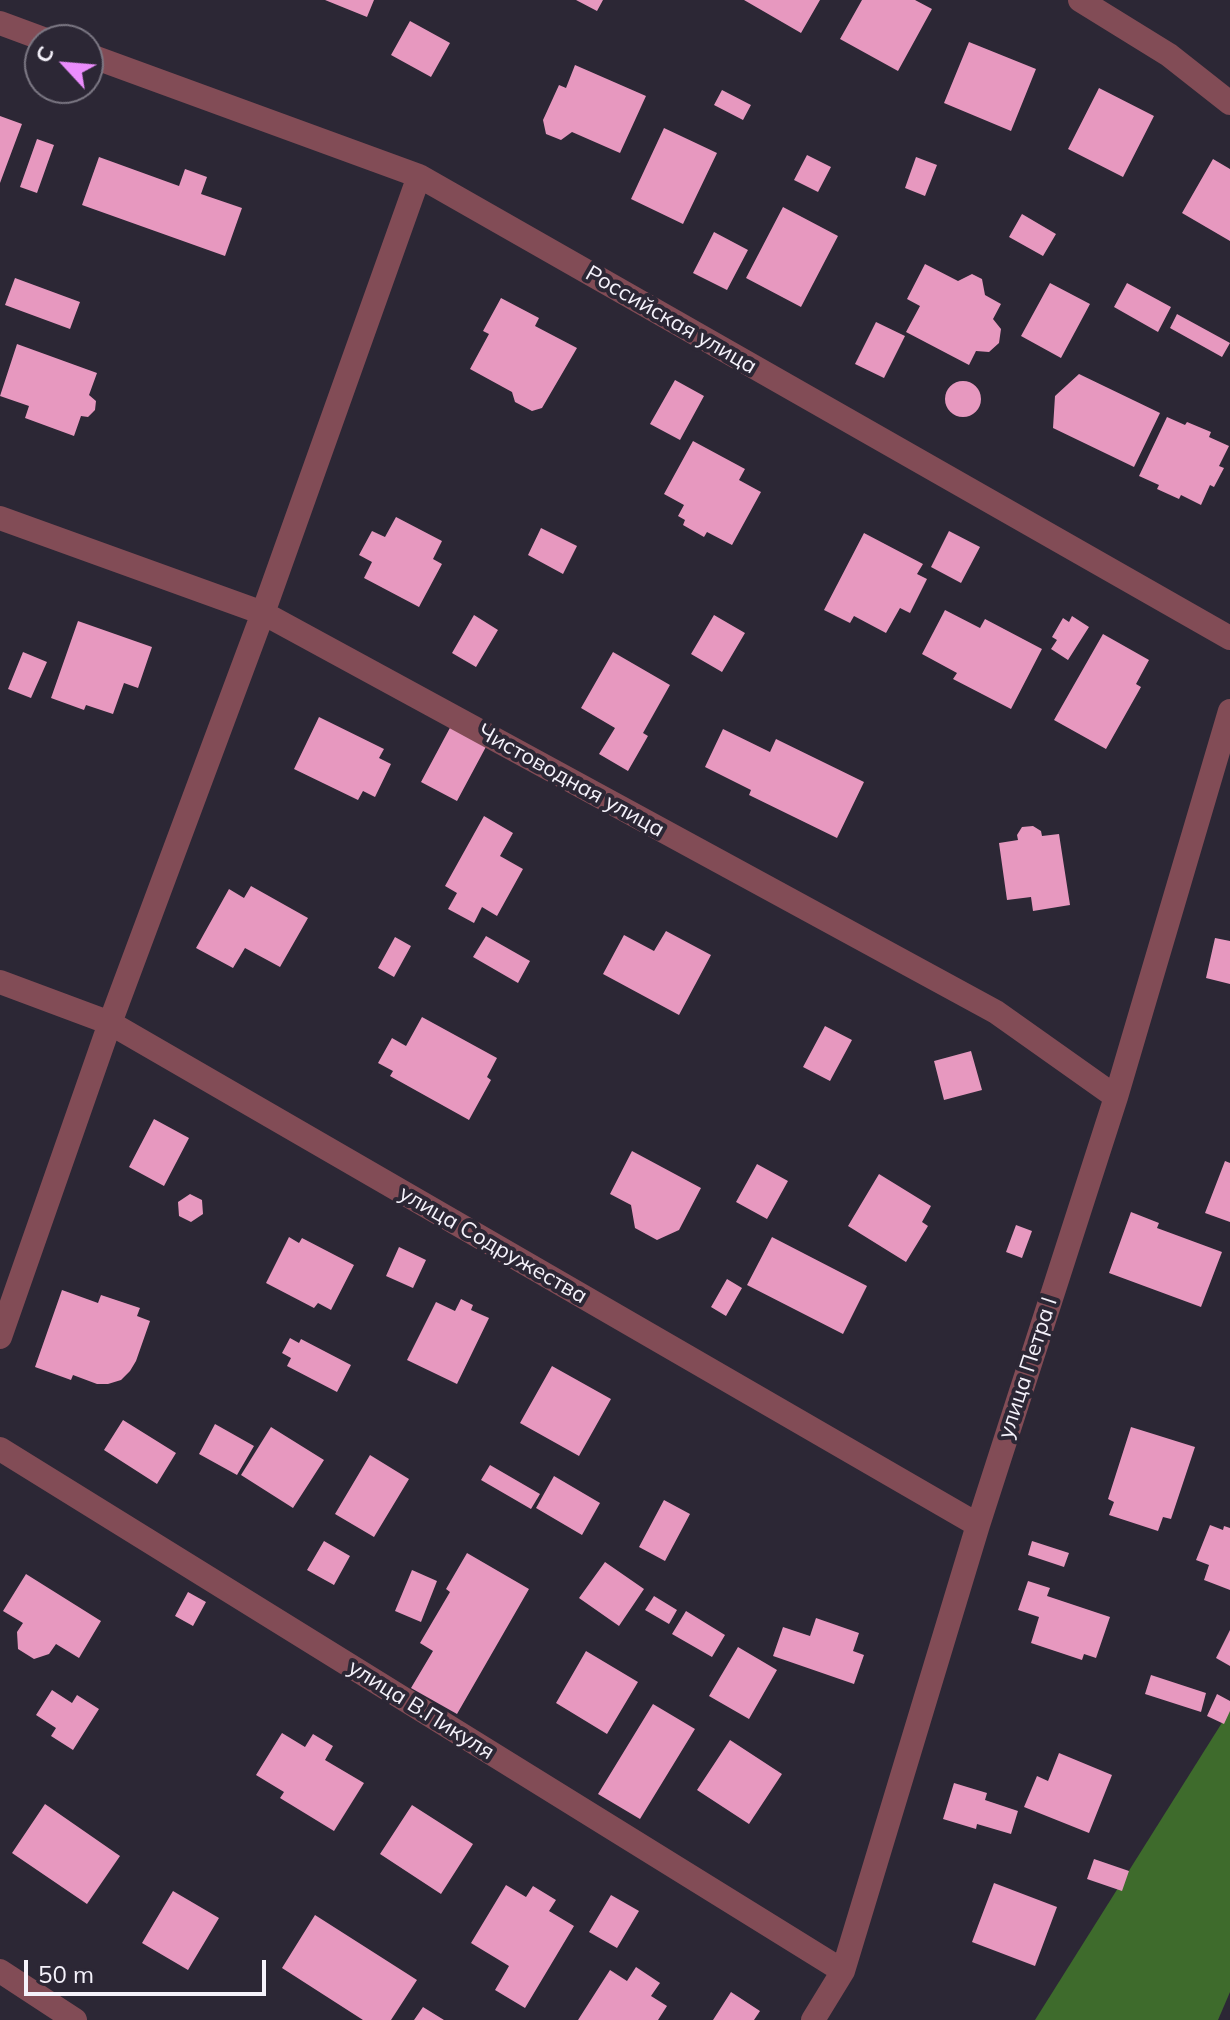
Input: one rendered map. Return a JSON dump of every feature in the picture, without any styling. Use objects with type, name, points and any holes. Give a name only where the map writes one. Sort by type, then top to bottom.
[{"type":"street","points":[[1080,0],[1169,55],[1230,103]]},
{"type":"street","points":[[0,23],[24,32]]},
{"type":"street","name":"Российская улица","points":[[104,61],[419,176],[1230,638]]},
{"type":"street","points":[[0,1337],[110,1023],[263,613],[419,176]]},
{"type":"street","name":"Чистоводная улица","points":[[0,518],[263,613],[996,1012],[1116,1097]]},
{"type":"street","name":"улица Петра I","points":[[813,2020],[843,1971],[978,1525],[1116,1097],[1230,711]]},
{"type":"street","name":"улица Содружества","points":[[0,982],[110,1023],[978,1525]]},
{"type":"street","name":"улица В.Пикуля","points":[[0,1449],[843,1971]]},
{"type":"street","points":[[0,1971],[75,2020]]},
{"type":"green space","points":[[1230,1710],[1230,1992],[1218,2020],[1035,2020]]},
{"type":"building","points":[[325,0],[374,0],[367,17]]},
{"type":"building","points":[[576,0],[603,0],[597,11]]},
{"type":"building","points":[[744,0],[820,0],[801,33]]},
{"type":"building","points":[[862,0],[915,0],[932,9],[898,71],[840,39]]},
{"type":"building","points":[[410,21],[450,43],[431,77],[391,55]]},
{"type":"building","points":[[969,42],[1036,69],[1011,131],[944,103]]},
{"type":"building","points":[[575,65],[646,96],[620,153],[572,132],[561,140],[546,134],[543,120],[559,85],[566,88]]},
{"type":"building","points":[[1099,88],[1154,116],[1123,177],[1068,149]]},
{"type":"building","points":[[722,90],[751,105],[743,120],[714,105]]},
{"type":"building","points":[[0,116],[22,124],[0,183]]},
{"type":"building","points":[[664,128],[717,153],[683,224],[631,199]]},
{"type":"building","points":[[37,139],[54,145],[37,193],[20,187]]},
{"type":"building","points":[[807,155],[831,167],[818,192],[794,180]]},
{"type":"building","points":[[99,157],[179,186],[185,169],[207,177],[201,194],[242,208],[225,256],[82,205]]},
{"type":"building","points":[[916,157],[937,165],[925,196],[905,188]]},
{"type":"building","points":[[1213,159],[1230,169],[1230,241],[1182,213]]},
{"type":"building","points":[[783,207],[838,236],[801,307],[746,278]]},
{"type":"building","points":[[1022,214],[1056,234],[1043,256],[1009,237]]},
{"type":"building","points":[[714,232],[748,250],[727,290],[693,273]]},
{"type":"building","points":[[925,264],[958,281],[972,274],[982,279],[985,295],[1001,304],[993,319],[1001,329],[999,343],[989,352],[976,351],[969,365],[906,332],[920,306],[907,299]]},
{"type":"building","points":[[15,278],[80,302],[70,329],[5,305]]},
{"type":"building","points":[[1050,283],[1090,304],[1061,358],[1021,336]]},
{"type":"building","points":[[1127,283],[1171,307],[1158,332],[1114,307]]},
{"type":"building","points":[[501,298],[539,318],[535,326],[577,348],[542,408],[532,411],[515,402],[512,392],[470,369],[489,334],[483,331]]},
{"type":"building","points":[[1177,314],[1230,343],[1222,357],[1170,328]]},
{"type":"building","points":[[876,322],[905,336],[884,378],[855,364]]},
{"type":"building","points":[[17,344],[97,373],[89,395],[96,401],[95,410],[88,417],[81,416],[74,436],[25,418],[29,406],[0,396]]},
{"type":"building","points":[[1079,374],[1160,413],[1134,467],[1053,428],[1055,396]]},
{"type":"building","points":[[675,380],[704,396],[680,440],[650,424]]},
{"type":"building","points":[[963,381],[976,386],[981,399],[976,412],[963,417],[950,412],[945,399],[950,386]]},
{"type":"building","points":[[1167,417],[1211,432],[1209,437],[1229,446],[1219,466],[1224,468],[1214,487],[1210,485],[1201,505],[1181,495],[1179,499],[1157,489],[1159,485],[1139,476]]},
{"type":"building","points":[[693,441],[745,469],[739,480],[761,492],[732,545],[707,532],[704,537],[683,525],[685,520],[678,516],[684,505],[664,494]]},
{"type":"building","points":[[396,517],[442,541],[433,559],[442,564],[419,607],[364,578],[372,562],[359,555],[372,531],[385,537]]},
{"type":"building","points":[[541,528],[577,546],[563,574],[528,555]]},
{"type":"building","points":[[949,531],[980,547],[961,583],[931,567]]},
{"type":"building","points":[[864,533],[923,564],[917,574],[927,579],[910,613],[900,608],[886,633],[854,616],[850,623],[824,610]]},
{"type":"building","points":[[945,610],[980,628],[985,619],[1042,649],[1011,709],[953,679],[957,673],[922,654]]},
{"type":"building","points":[[474,615],[498,630],[476,667],[452,653]]},
{"type":"building","points":[[714,615],[745,633],[722,672],[691,654]]},
{"type":"building","points":[[1072,616],[1089,627],[1068,660],[1051,649],[1057,640],[1052,637],[1063,618],[1069,622]]},
{"type":"building","points":[[78,621],[152,647],[138,688],[124,683],[113,714],[86,705],[84,710],[51,698]]},
{"type":"building","points":[[1103,634],[1149,660],[1136,684],[1141,687],[1106,749],[1054,720]]},
{"type":"building","points":[[23,652],[47,662],[31,698],[8,689]]},
{"type":"building","points":[[613,652],[670,685],[643,733],[648,736],[628,771],[599,754],[615,728],[581,708]]},
{"type":"building","points":[[319,717],[384,749],[379,758],[391,764],[375,797],[363,791],[358,800],[294,769]]},
{"type":"building","points":[[452,724],[488,743],[457,801],[421,782]]},
{"type":"building","points":[[723,729],[770,752],[776,739],[864,782],[837,838],[749,795],[751,790],[705,767]]},
{"type":"building","points":[[484,816],[513,833],[500,856],[523,869],[497,916],[482,907],[474,923],[448,909],[457,893],[445,886]]},
{"type":"building","points":[[1033,826],[1041,831],[1042,836],[1059,834],[1070,905],[1033,911],[1031,897],[1007,900],[999,843],[1018,840],[1017,835],[1022,827]]},
{"type":"building","points":[[251,886],[308,918],[280,967],[245,948],[233,968],[196,948],[229,889],[244,898]]},
{"type":"building","points":[[666,931],[711,955],[679,1015],[603,974],[624,935],[654,951]]},
{"type":"building","points":[[486,936],[530,961],[518,983],[473,957]]},
{"type":"building","points":[[395,937],[411,946],[394,977],[378,968]]},
{"type":"building","points":[[1215,938],[1230,941],[1230,984],[1206,978]]},
{"type":"building","points":[[422,1017],[497,1058],[487,1077],[491,1080],[469,1120],[390,1076],[393,1071],[378,1063],[392,1038],[406,1046]]},
{"type":"building","points":[[825,1026],[852,1040],[830,1081],[803,1067]]},
{"type":"building","points":[[971,1051],[982,1090],[944,1100],[934,1061]]},
{"type":"building","points":[[154,1119],[189,1138],[164,1186],[129,1167]]},
{"type":"building","points":[[632,1151],[701,1188],[679,1230],[657,1240],[635,1228],[631,1205],[610,1194]]},
{"type":"building","points":[[1225,1161],[1230,1163],[1230,1222],[1205,1213]]},
{"type":"building","points":[[757,1164],[788,1181],[767,1219],[736,1202]]},
{"type":"building","points":[[879,1174],[931,1206],[922,1222],[928,1226],[906,1262],[848,1226]]},
{"type":"building","points":[[190,1194],[202,1200],[203,1214],[191,1222],[179,1216],[178,1202]]},
{"type":"building","points":[[1131,1212],[1159,1223],[1157,1228],[1222,1252],[1201,1307],[1109,1273]]},
{"type":"building","points":[[1016,1225],[1032,1231],[1022,1258],[1006,1252]]},
{"type":"building","points":[[289,1237],[299,1243],[302,1238],[354,1265],[331,1310],[318,1303],[314,1308],[266,1283]]},
{"type":"building","points":[[772,1237],[867,1286],[843,1334],[747,1285]]},
{"type":"building","points":[[399,1247],[426,1260],[413,1288],[386,1276]]},
{"type":"building","points":[[727,1279],[742,1288],[726,1316],[711,1307]]},
{"type":"building","points":[[62,1290],[98,1303],[101,1295],[140,1308],[137,1316],[150,1321],[136,1361],[121,1380],[97,1384],[73,1375],[71,1380],[35,1367]]},
{"type":"building","points":[[461,1299],[473,1305],[471,1310],[489,1318],[457,1384],[407,1360],[436,1302],[455,1311]]},
{"type":"building","points":[[290,1338],[299,1343],[301,1339],[351,1365],[337,1392],[287,1366],[291,1358],[282,1353]]},
{"type":"building","points":[[552,1366],[611,1399],[579,1456],[520,1423]]},
{"type":"building","points":[[123,1420],[176,1453],[157,1484],[104,1450]]},
{"type":"building","points":[[215,1424],[254,1446],[237,1475],[199,1454]]},
{"type":"building","points":[[271,1427],[324,1460],[293,1508],[241,1475]]},
{"type":"building","points":[[1131,1427],[1195,1447],[1171,1519],[1163,1517],[1158,1531],[1109,1515],[1114,1502],[1108,1499]]},
{"type":"building","points":[[370,1455],[409,1479],[374,1537],[335,1514]]},
{"type":"building","points":[[490,1465],[540,1494],[531,1509],[481,1480]]},
{"type":"building","points":[[554,1476],[600,1503],[582,1535],[536,1508]]},
{"type":"building","points":[[664,1500],[690,1514],[665,1561],[639,1547]]},
{"type":"building","points":[[1210,1525],[1223,1530],[1224,1526],[1230,1528],[1230,1590],[1204,1580],[1209,1565],[1196,1560]]},
{"type":"building","points":[[324,1541],[350,1556],[334,1585],[307,1570]]},
{"type":"building","points":[[1032,1541],[1069,1553],[1064,1567],[1028,1555]]},
{"type":"building","points":[[467,1553],[529,1589],[457,1714],[411,1688],[433,1651],[420,1643],[450,1592],[446,1589]]},
{"type":"building","points":[[605,1562],[644,1589],[619,1626],[579,1598]]},
{"type":"building","points":[[412,1570],[437,1581],[421,1622],[395,1611]]},
{"type":"building","points":[[26,1574],[101,1621],[79,1658],[56,1644],[49,1654],[34,1659],[18,1649],[17,1632],[23,1623],[3,1611]]},
{"type":"building","points":[[1028,1581],[1050,1588],[1047,1596],[1110,1617],[1096,1658],[1084,1654],[1082,1660],[1031,1643],[1039,1617],[1018,1610]]},
{"type":"building","points":[[188,1592],[206,1602],[193,1626],[175,1616]]},
{"type":"building","points":[[654,1596],[677,1610],[669,1624],[645,1610]]},
{"type":"building","points":[[686,1611],[725,1635],[712,1657],[672,1634]]},
{"type":"building","points":[[816,1618],[859,1633],[853,1651],[864,1655],[854,1684],[773,1656],[783,1627],[810,1636]]},
{"type":"building","points":[[1230,1630],[1230,1666],[1216,1658]]},
{"type":"building","points":[[738,1647],[777,1670],[749,1719],[709,1696]]},
{"type":"building","points":[[586,1651],[638,1682],[607,1734],[556,1703]]},
{"type":"building","points":[[1151,1675],[1206,1693],[1201,1712],[1145,1694]]},
{"type":"building","points":[[52,1690],[72,1703],[77,1695],[99,1709],[73,1750],[51,1736],[56,1728],[36,1715]]},
{"type":"building","points":[[1217,1694],[1230,1701],[1230,1711],[1224,1724],[1207,1716]]},
{"type":"building","points":[[653,1704],[695,1729],[640,1819],[598,1794]]},
{"type":"building","points":[[282,1733],[305,1747],[313,1734],[333,1746],[325,1760],[364,1783],[334,1831],[280,1798],[284,1792],[256,1775]]},
{"type":"building","points":[[730,1740],[782,1774],[749,1824],[697,1790]]},
{"type":"building","points":[[1059,1753],[1112,1775],[1089,1833],[1024,1807],[1037,1776],[1048,1781]]},
{"type":"building","points":[[954,1783],[987,1793],[985,1800],[1018,1811],[1011,1834],[977,1824],[976,1829],[943,1819]]},
{"type":"building","points":[[45,1804],[120,1856],[87,1904],[12,1853]]},
{"type":"building","points":[[412,1805],[473,1844],[441,1894],[380,1854]]},
{"type":"building","points":[[1094,1859],[1129,1871],[1122,1891],[1087,1879]]},
{"type":"building","points":[[994,1883],[1057,1907],[1035,1966],[972,1942]]},
{"type":"building","points":[[506,1885],[526,1897],[533,1886],[556,1900],[549,1911],[574,1926],[525,2008],[495,1990],[509,1966],[471,1943]]},
{"type":"building","points":[[173,1891],[219,1918],[188,1970],[142,1943]]},
{"type":"building","points":[[611,1895],[639,1911],[617,1948],[589,1932]]},
{"type":"building","points":[[315,1915],[417,1980],[391,2020],[363,2020],[282,1968]]},
{"type":"building","points":[[636,1967],[660,1983],[651,1996],[667,2006],[658,2020],[578,2020],[610,1970],[627,1981]]},
{"type":"building","points":[[731,1992],[760,2011],[754,2020],[713,2020]]},
{"type":"building","points":[[423,2007],[444,2020],[414,2020]]}]
